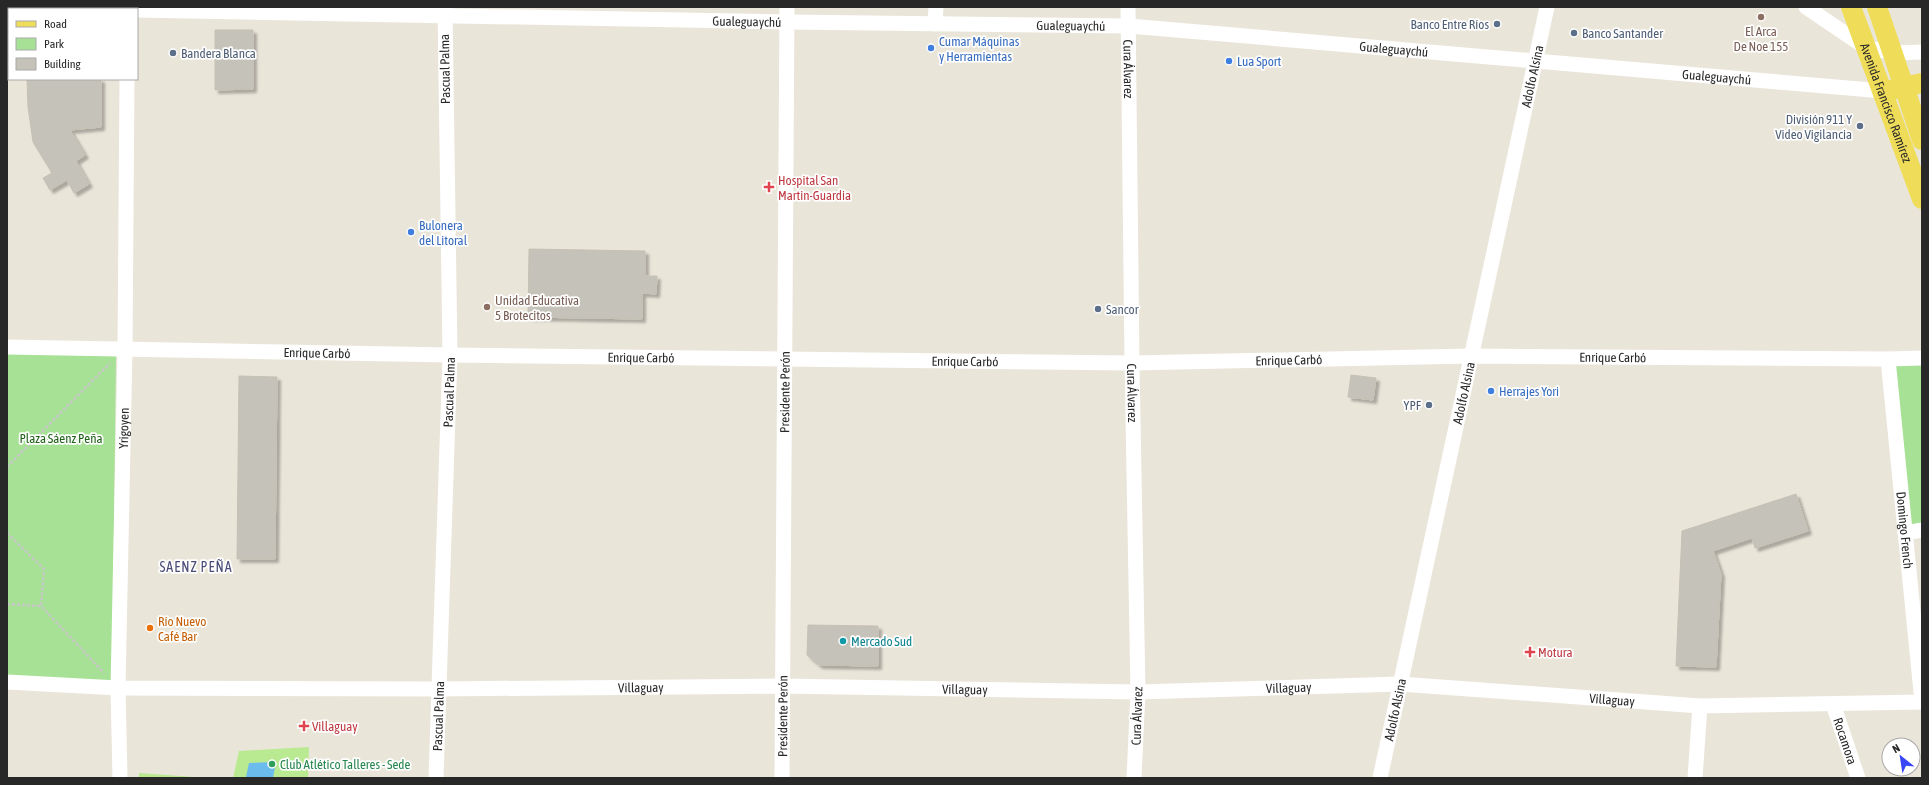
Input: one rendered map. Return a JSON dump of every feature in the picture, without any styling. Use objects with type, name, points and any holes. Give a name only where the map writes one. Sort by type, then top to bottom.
[{"type":"main road","name":"Avenida Francisco Ramírez","points":[[1851,7],[1922,199]]},
{"type":"main road","name":"Avenida Francisco Ramírez","points":[[1877,7],[1893,53],[1913,85],[1922,140]]},
{"type":"main road","points":[[1883,91],[1913,85]]},
{"type":"street","name":"Presidente Perón","points":[[782,778],[786,358],[787,7]]},
{"type":"street","points":[[935,24],[936,7]]},
{"type":"street","name":"Cura Álvarez","points":[[1128,7],[1138,692],[1134,778]]},
{"type":"street","name":"Adolfo Alsina","points":[[1380,778],[1547,7]]},
{"type":"street","points":[[1806,7],[1865,47],[1893,53],[1922,52]]},
{"type":"street","name":"Gualeguaychú","points":[[138,10],[445,11],[787,22],[1129,26],[1883,91]]},
{"type":"street","name":"Pascual Palma","points":[[436,778],[437,689],[450,355],[445,11]]},
{"type":"street","name":"Yrigoyen","points":[[120,778],[118,688],[125,349],[127,80]]},
{"type":"street","name":"Enrique Carbó","points":[[7,347],[450,355],[1132,363],[1471,356],[1922,358]]},
{"type":"street","name":"Domingo French","points":[[1888,359],[1922,702]]},
{"type":"street","points":[[1905,533],[1922,530]]},
{"type":"street","name":"Villaguay","points":[[7,682],[118,688],[437,689],[782,686],[1138,692],[1400,684],[1700,706],[1922,702]]},
{"type":"street","name":"Rocamora","points":[[1833,704],[1858,778]]},
{"type":"street","points":[[1695,778],[1700,706]]},
{"type":"path","points":[[7,467],[125,349]]},
{"type":"path","points":[[7,533],[44,569],[41,606]]},
{"type":"path","points":[[7,604],[41,606],[118,688]]},
{"type":"green space","name":"Plaza Sáenz Peña","points":[[7,351],[116,356],[112,682],[7,678]]},
{"type":"green space","points":[[1922,358],[1922,530],[1905,533],[1888,359]]},
{"type":"green space","name":"Club Atlético Talleres - Sede","points":[[309,747],[308,778],[233,778],[239,751]]},
{"type":"green space","points":[[139,773],[208,778],[139,778]]},
{"type":"water","points":[[276,762],[273,778],[246,777],[249,763]]},
{"type":"building","points":[[215,30],[253,30],[253,89],[215,90]]},
{"type":"building","points":[[27,80],[101,80],[101,127],[70,130],[85,155],[76,161],[89,184],[74,193],[67,180],[50,190],[43,178],[52,173],[33,142],[28,107]]},
{"type":"building","points":[[529,249],[645,251],[645,276],[657,276],[656,294],[642,293],[642,319],[528,317]]},
{"type":"building","points":[[1351,375],[1376,378],[1373,400],[1348,397]]},
{"type":"building","points":[[239,376],[277,377],[275,559],[237,559]]},
{"type":"building","points":[[1796,494],[1808,531],[1755,548],[1752,538],[1713,551],[1721,574],[1716,667],[1676,666],[1682,531]]},
{"type":"building","name":"Mercado Sud","points":[[808,625],[878,626],[878,666],[819,665],[807,655]]},
{"type":"place","name":"El Arca De Noe 155","points":[[1761,17]]},
{"type":"place","name":"Banco Entre Ríos","points":[[1497,24]]},
{"type":"place","name":"Banco Santander","points":[[1574,33]]},
{"type":"place","name":"Cumar Máquinas y Herramientas","points":[[931,48]]},
{"type":"place","name":"Bandera Blanca","points":[[173,53]]},
{"type":"place","name":"Lua Sport","points":[[1229,61]]},
{"type":"place","name":"División 911 Y Video Vigilancia","points":[[1860,126]]},
{"type":"place","name":"Hospital San Martin-Guardia","points":[[769,187]]},
{"type":"place","name":"Bulonera del Litoral","points":[[411,232]]},
{"type":"place","name":"Unidad Educativa 5 Brotecitos","points":[[487,307]]},
{"type":"place","name":"Sancor","points":[[1098,309]]},
{"type":"place","name":"Herrajes Yori","points":[[1491,391]]},
{"type":"place","name":"YPF","points":[[1429,405]]},
{"type":"place","name":"Río Nuevo Café Bar","points":[[150,628]]},
{"type":"place","name":"Mercado Sud","points":[[843,641]]},
{"type":"place","name":"Motura","points":[[1530,652]]},
{"type":"place","name":"Villaguay","points":[[304,726]]},
{"type":"place","name":"Club Atlético Talleres - Sede","points":[[272,764]]},
{"type":"district","name":"SAENZ PEÑA","points":[[196,567]]}]
